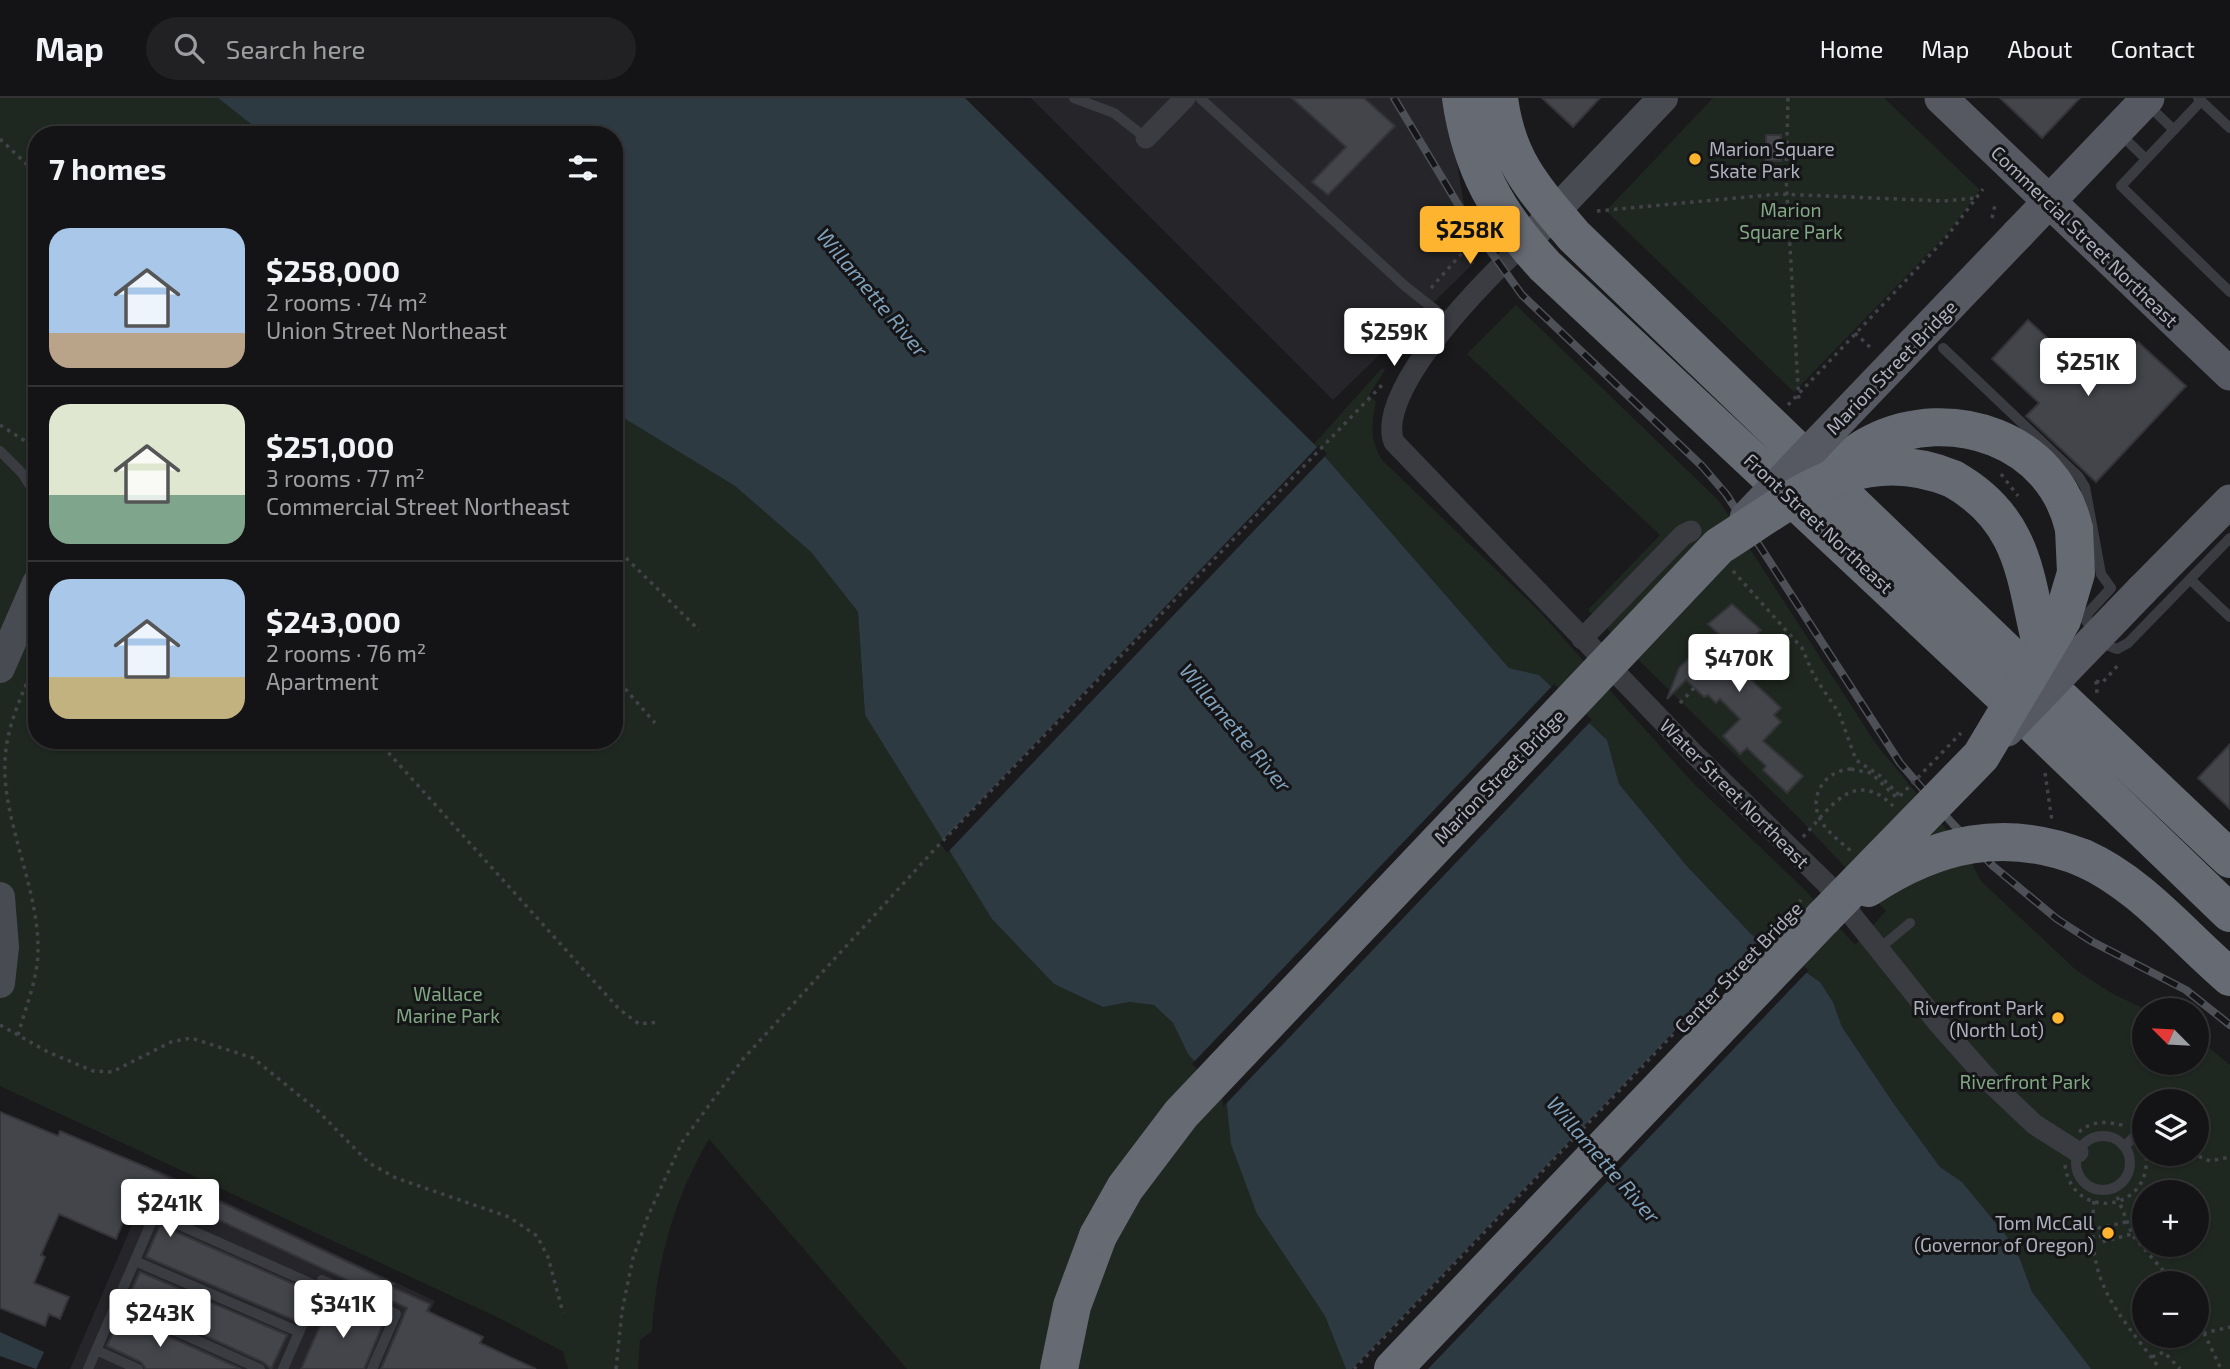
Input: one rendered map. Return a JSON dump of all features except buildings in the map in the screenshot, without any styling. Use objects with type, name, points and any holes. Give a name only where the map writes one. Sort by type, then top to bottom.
[{"type":"highway","name":"Front Street Northeast","points":[[1461,98],[1471,145],[1488,192],[1524,244],[2230,913]]},
{"type":"highway","name":"Front Street Northeast","points":[[1499,98],[1509,147],[1574,236],[1784,414],[1826,479],[2026,671],[2056,694],[2230,859]]},
{"type":"highway","points":[[1826,479],[1858,451],[1898,433],[1935,427],[1971,430],[2012,445],[2036,462],[2062,495],[2074,529],[2076,573],[2062,620],[1973,743]]},
{"type":"highway","points":[[1713,549],[1806,492],[1851,470],[1888,464],[1921,468],[1953,479],[1991,506],[2017,545],[2037,634],[2056,694]]},
{"type":"highway","name":"Marion Street Bridge","points":[[1059,1369],[1072,1306],[1084,1270],[1110,1211],[1149,1153],[1327,956],[1713,549]]},
{"type":"highway","name":"Center Street Bridge","points":[[1393,1369],[1813,908],[1973,743]]},
{"type":"highway","points":[[1813,908],[1958,845],[1998,842],[2033,844],[2102,866],[2134,890],[2230,977]]},
{"type":"main road","name":"Commercial Street Northeast","points":[[1941,98],[2230,374]]},
{"type":"main road","name":"Marion Street Bridge","points":[[1713,549],[2005,226],[2050,202],[2146,100]]},
{"type":"main road","name":"Center Street Bridge","points":[[1973,743],[2142,590],[2230,501]]},
{"type":"street","points":[[1146,138],[1185,98]]},
{"type":"street","points":[[1448,320],[1663,98]]},
{"type":"street","name":"Water Street Northeast","points":[[1448,320],[1423,357],[1392,415],[1390,432],[1399,448],[1694,754],[1792,849],[1880,948],[1938,1023],[1993,1085],[2034,1124],[2072,1150]]},
{"type":"street","points":[[1582,639],[1683,535],[1713,549]]},
{"type":"street","points":[[0,668],[28,604]]},
{"type":"street","points":[[0,897],[4,947],[0,983]]},
{"type":"lane","points":[[1074,98],[1114,113],[1146,138]]},
{"type":"lane","points":[[1200,98],[1405,286],[1448,320]]},
{"type":"lane","points":[[2230,128],[2200,99],[2121,186],[2230,292]]},
{"type":"lane","points":[[2146,100],[2174,130]]},
{"type":"lane","points":[[2117,131],[2147,159]]},
{"type":"lane","points":[[1943,348],[2079,477],[2085,488],[2101,574],[2112,588],[2088,612],[2086,621],[2109,646],[2117,649],[2128,643],[2230,538]]},
{"type":"lane","points":[[0,451],[28,482]]},
{"type":"lane","points":[[2190,579],[2230,617]]},
{"type":"lane","points":[[1880,948],[1910,923]]},
{"type":"lane","points":[[2100,1136],[2118,1140],[2125,1146],[2131,1159],[2129,1174],[2113,1189],[2095,1190],[2081,1179],[2072,1150],[2100,1136]]},
{"type":"lane","points":[[2125,1146],[2132,1139]]},
{"type":"lane","points":[[88,1369],[155,1214],[319,1287]]},
{"type":"lane","points":[[135,1261],[299,1332]]},
{"type":"lane","points":[[283,1369],[322,1280],[396,1314],[372,1369]]},
{"type":"lane","points":[[116,1304],[260,1369]]},
{"type":"lane","points":[[96,1350],[138,1369]]},
{"type":"path","points":[[1784,414],[1799,393],[1787,194],[1788,98]]},
{"type":"path","points":[[0,139],[28,165]]},
{"type":"path","points":[[1784,414],[1799,393],[1945,239],[1983,189]]},
{"type":"path","points":[[1597,211],[1787,194],[1944,201],[1976,198]]},
{"type":"path","points":[[1995,205],[2005,226]]},
{"type":"path","points":[[1427,293],[1478,235]]},
{"type":"path","points":[[1392,368],[1418,313]]},
{"type":"path","points":[[1855,333],[1873,350]]},
{"type":"path","points":[[617,1369],[622,1311],[633,1258],[648,1216],[682,1142],[743,1059],[934,850],[1345,426],[1387,379]]},
{"type":"path","points":[[0,425],[28,443]]},
{"type":"path","points":[[1713,549],[1778,618],[1802,648],[1814,676],[1839,713],[1856,760],[1879,775],[1908,804]]},
{"type":"path","points":[[623,555],[699,630]]},
{"type":"path","points":[[2096,681],[2102,683],[2122,660],[2128,643]]},
{"type":"path","points":[[18,1035],[38,953],[30,886],[10,802],[5,762],[14,715],[28,682]]},
{"type":"path","points":[[623,686],[656,723]]},
{"type":"path","points":[[1680,703],[1694,688]]},
{"type":"path","points":[[1889,808],[1973,743]]},
{"type":"path","points":[[385,749],[619,1009],[639,1024],[660,1023]]},
{"type":"path","points":[[1861,861],[1821,821],[1816,801],[1823,782],[1836,771],[1862,769],[1878,778],[1898,799]]},
{"type":"path","points":[[1792,849],[1849,792],[1873,791],[1897,809]]},
{"type":"path","points":[[1841,858],[1851,848]]},
{"type":"path","name":"Center Street Bridge","points":[[1354,1369],[1813,908]]},
{"type":"path","points":[[0,1025],[93,1071],[112,1072],[171,1042],[191,1038],[253,1058],[317,1110],[369,1163],[396,1178],[509,1217],[537,1236],[548,1257],[563,1312]]},
{"type":"path","points":[[2126,1126],[2108,1121],[2095,1123],[2072,1150],[2068,1179],[2076,1191],[2094,1201],[2118,1202],[2138,1188],[2145,1177],[2145,1166]]},
{"type":"path","points":[[2209,1161],[2230,1157]]},
{"type":"path","points":[[2113,1189],[2132,1234],[2102,1242],[2099,1228],[2126,1222]]},
{"type":"path","points":[[2094,1201],[2091,1244],[2098,1277],[2113,1306],[2160,1369]]},
{"type":"path","points":[[2152,1257],[2164,1271]]},
{"type":"path","points":[[2209,1332],[2230,1328]]},
{"type":"path","points":[[2209,1344],[2221,1369]]},
{"type":"path","points":[[2151,1357],[2164,1352],[2179,1369]]},
{"type":"shaded area","points":[[1031,98],[1446,98],[1474,263],[1333,400]]},
{"type":"shaded area","points":[[156,1169],[435,1301],[403,1369],[70,1369]]},
{"type":"green space","name":"Wallace Marine Park","points":[[0,98],[218,98],[254,126],[28,126],[28,749],[623,749],[623,418],[735,486],[811,552],[858,612],[865,715],[992,919],[1054,984],[1103,1007],[1129,1002],[1154,1005],[1173,1023],[1188,1054],[1226,1096],[1257,1214],[1325,1316],[1346,1369],[907,1369],[709,1139],[686,1184],[669,1232],[658,1281],[652,1331],[640,1340],[638,1369],[568,1369],[563,1352],[568,1354],[499,1318],[0,1086]]},
{"type":"green space","name":"Marion Square Park","points":[[1713,98],[1884,98],[1980,190],[1947,234],[1794,392],[1606,211]]},
{"type":"green space","name":"Riverfront Park","points":[[1516,305],[1719,501],[1876,744],[1968,856],[1981,881],[2076,970],[2132,1003],[2132,1075],[2209,1075],[2209,1048],[2230,1065],[2230,1369],[2091,1369],[2082,1360],[2032,1292],[2020,1259],[1962,1182],[1940,1167],[1896,1107],[1842,1027],[1833,1002],[1820,982],[1751,934],[1686,865],[1619,784],[1607,740],[1539,675],[1509,668],[1314,444],[1382,368],[1385,370],[1369,395],[1376,402],[1373,432],[1375,446],[1382,460],[1538,610],[1693,783],[1804,889],[1855,945],[1886,911],[1800,819],[1588,610],[1660,535],[1467,354]]},
{"type":"water","name":"Willamette River","points":[[218,98],[965,98],[1314,444],[1509,668],[1539,675],[1607,740],[1619,784],[1686,865],[1751,934],[1820,982],[1833,1002],[1842,1027],[1896,1107],[1940,1167],[1962,1182],[2007,1237],[2020,1259],[2032,1292],[2091,1369],[1346,1369],[1325,1316],[1257,1214],[1231,1144],[1226,1096],[1188,1054],[1173,1023],[1154,1005],[1129,1002],[1103,1007],[1054,984],[992,919],[865,715],[858,612],[811,552],[735,486],[623,418],[623,126],[254,126]]},
{"type":"water","points":[[0,1332],[44,1352],[36,1369],[0,1356]]},
{"type":"pier","points":[[1319,445],[1327,454],[947,853],[940,843]]},
{"type":"pier","points":[[1554,684],[1592,720],[1223,1107],[1222,1097],[1192,1064]]},
{"type":"pier","points":[[1763,938],[1809,970],[1428,1369],[1352,1369]]},
{"type":"railway","points":[[1394,98],[1465,216],[1522,295],[1702,466],[1726,494],[1900,763],[1952,823],[1993,866],[2057,919],[2091,941],[2186,990],[2230,1025]]},
{"type":"place","name":"Marion Square Skate Park","points":[[1695,159]]},
{"type":"place","name":"Riverfront Park (North Lot)","points":[[2058,1018]]},
{"type":"place","name":"Tom McCall (Governor of Oregon)","points":[[2108,1233]]}]
